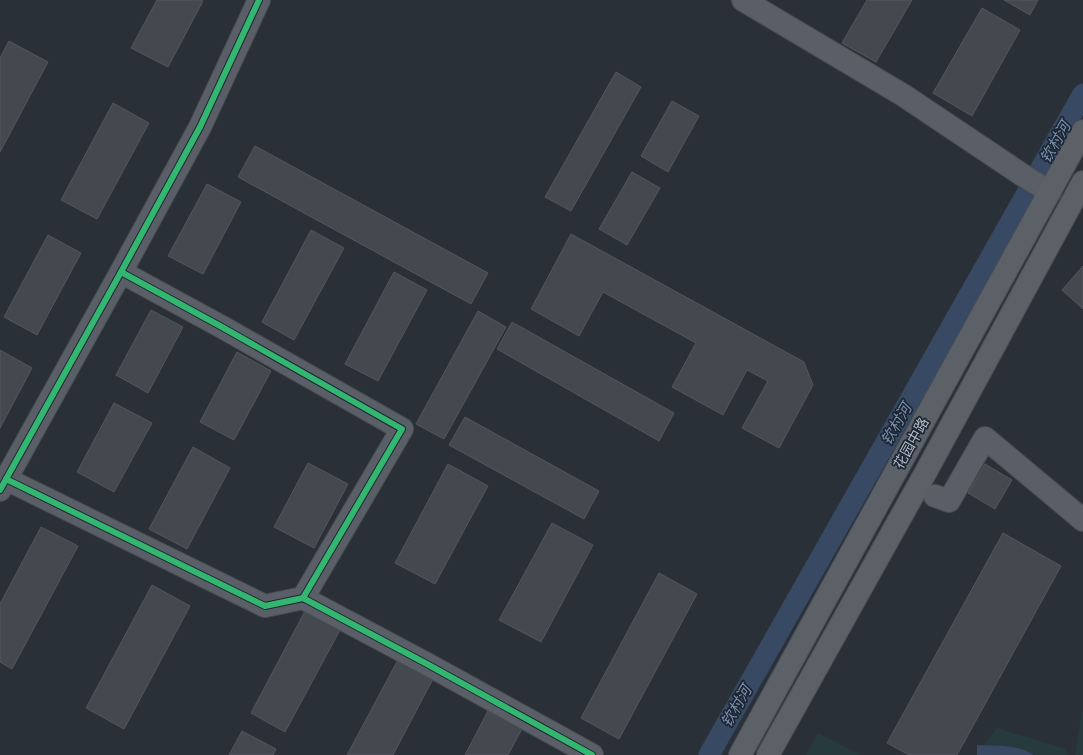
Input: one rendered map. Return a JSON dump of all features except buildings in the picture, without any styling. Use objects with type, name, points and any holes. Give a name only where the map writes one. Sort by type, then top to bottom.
[{"type":"main road","name":"花园中路","points":[[740,755],[1047,190],[1083,131]]},
{"type":"main road","points":[[768,755],[927,470],[1083,182]]},
{"type":"street","points":[[259,0],[200,127],[3,485],[265,606],[303,598],[592,755]]},
{"type":"street","points":[[743,0],[903,95],[1047,190]]},
{"type":"street","points":[[121,272],[222,327],[402,429],[303,598]]},
{"type":"street","points":[[935,496],[950,501],[985,438],[1083,520]]},
{"type":"green space","points":[[1083,705],[1083,755],[1075,755]]},
{"type":"green space","points":[[997,728],[1066,749],[1067,755],[976,755]]},
{"type":"green space","points":[[818,733],[861,755],[806,755]]},
{"type":"water","points":[[977,745],[1014,747],[1034,755],[977,755]]},
{"type":"waterway","name":"钦村河","points":[[709,755],[1083,94]]},
{"type":"cycle path","points":[[0,490],[200,127],[259,0]]},
{"type":"cycle path","points":[[121,272],[222,327],[402,429],[303,598]]},
{"type":"cycle path","points":[[6,479],[265,606],[303,598],[592,755]]}]
